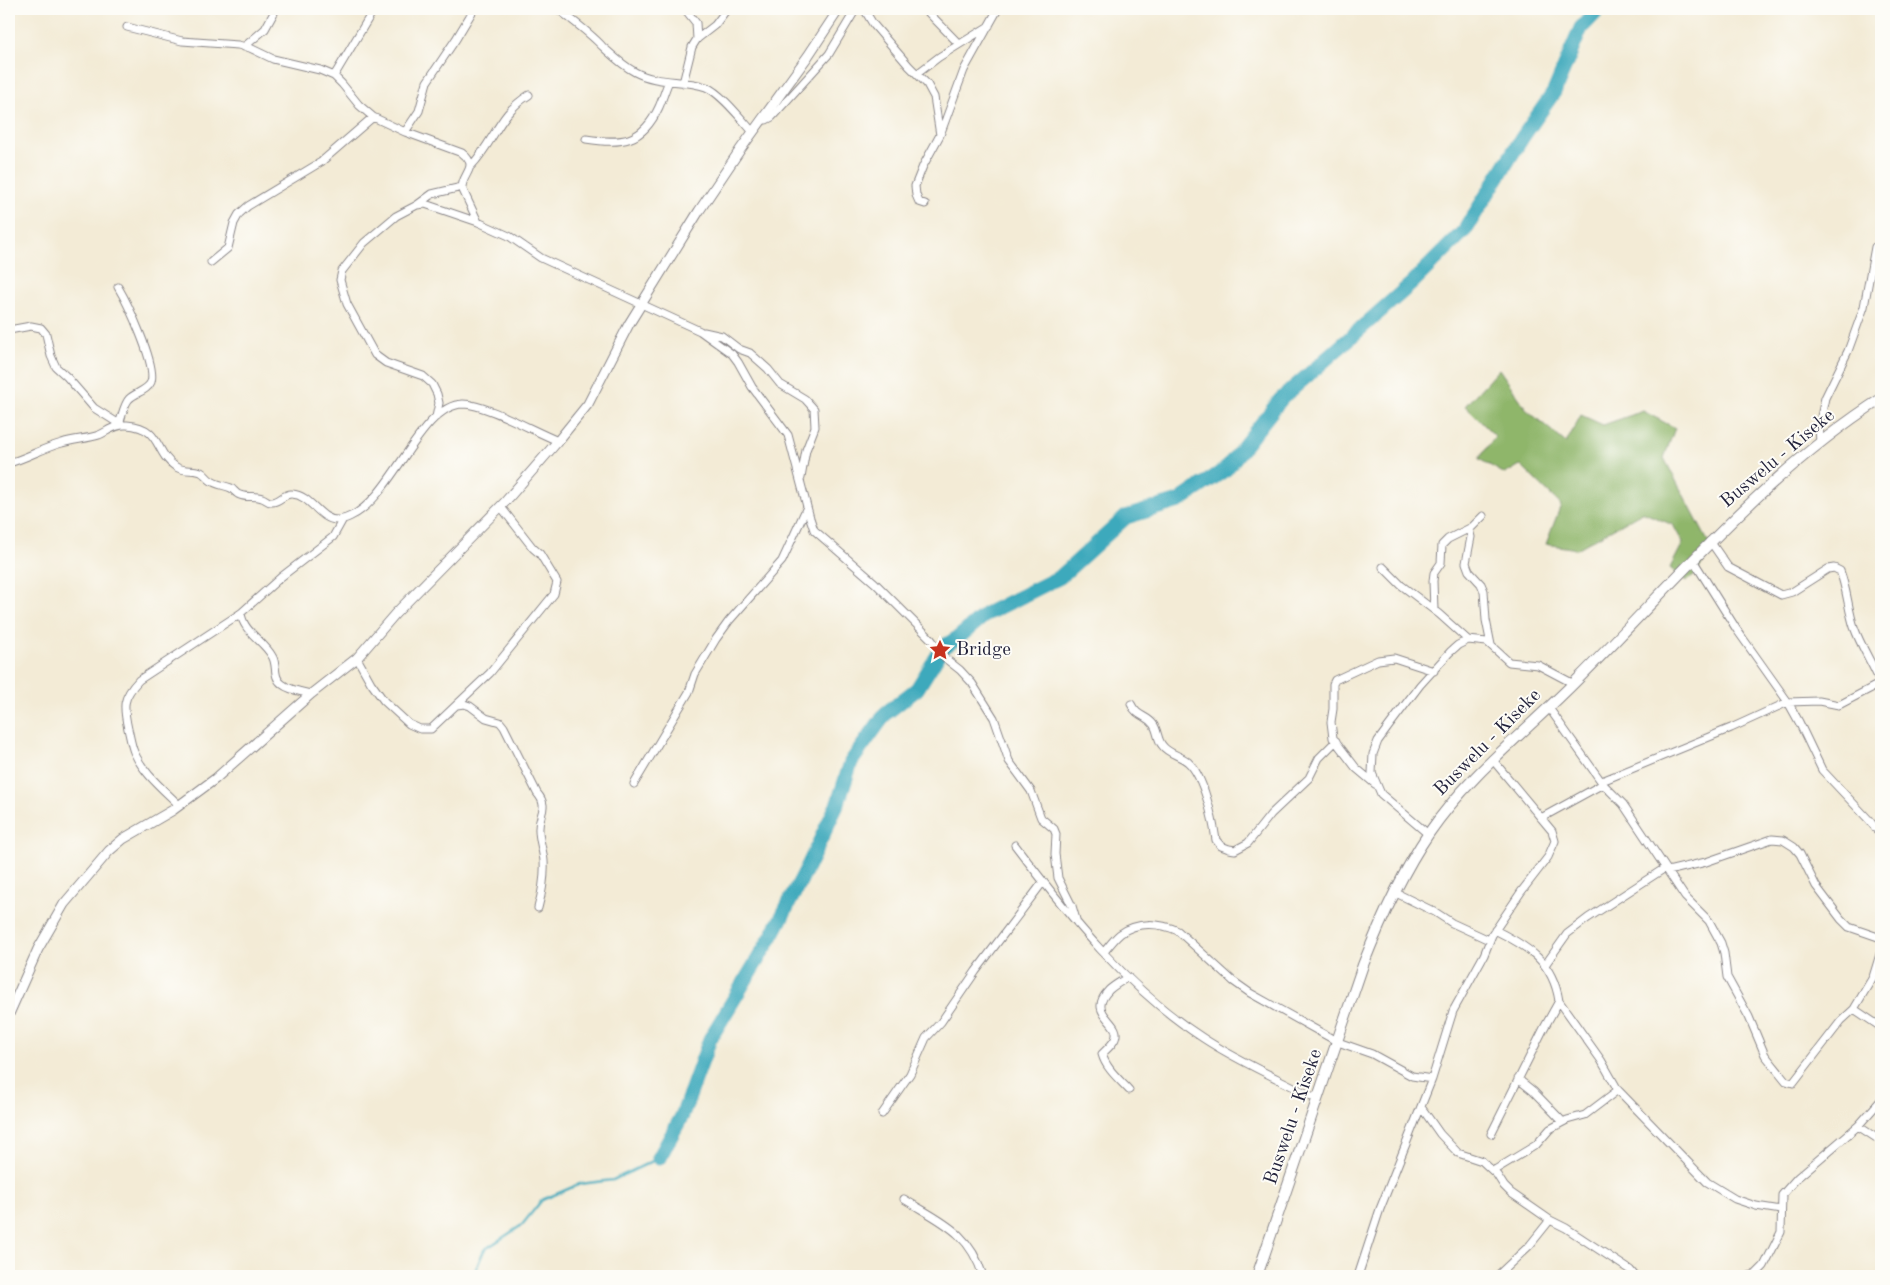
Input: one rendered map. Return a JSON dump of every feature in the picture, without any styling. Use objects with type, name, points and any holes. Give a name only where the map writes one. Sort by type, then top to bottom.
[{"type":"main road","name":"Buswelu - Kiseke","points":[[1257,1276],[1363,965],[1394,892],[1428,834],[1449,806],[1492,759],[1574,684],[1710,541],[1764,489],[1820,443],[1881,399]]},
{"type":"street","points":[[244,47],[266,29],[276,9]]},
{"type":"street","points":[[334,76],[374,9]]},
{"type":"street","points":[[405,132],[420,110],[427,82],[474,9]]},
{"type":"street","points":[[558,9],[602,45],[613,57],[636,72],[669,82],[699,85],[713,91],[753,132]]},
{"type":"street","points":[[685,9],[696,23],[697,39]]},
{"type":"street","points":[[683,83],[692,47],[697,39],[715,25],[727,9]]},
{"type":"street","points":[[9,1014],[11,1001],[64,904],[109,851],[123,839],[179,805],[215,779],[311,694],[357,658],[395,614],[501,507],[558,441],[588,404],[622,336],[699,211],[839,9]]},
{"type":"street","points":[[761,120],[772,117],[812,75],[829,54],[856,9]]},
{"type":"street","points":[[864,9],[873,24],[927,84],[934,97],[940,135]]},
{"type":"street","points":[[925,9],[959,44]]},
{"type":"street","points":[[925,204],[919,202],[914,186],[940,135],[964,70],[998,9]]},
{"type":"street","points":[[918,73],[959,44],[990,26]]},
{"type":"street","points":[[127,27],[182,41],[244,47],[273,59],[320,70],[334,76],[359,105],[373,116],[405,132],[462,153],[469,158],[471,166]]},
{"type":"street","points":[[586,138],[620,142],[630,140],[638,135],[654,116],[669,82]]},
{"type":"street","points":[[478,222],[462,187],[471,166],[491,140],[506,114],[516,103],[529,95]]},
{"type":"street","points":[[211,262],[228,248],[234,223],[239,214],[248,206],[321,162],[373,116]]},
{"type":"street","points":[[436,417],[439,403],[432,384],[424,376],[386,363],[375,354],[347,304],[340,280],[342,271],[364,243],[396,216],[417,205],[432,194],[462,187]]},
{"type":"street","points":[[417,205],[433,206],[478,222],[509,236],[541,258],[700,331],[722,336],[739,349],[750,353],[768,369],[780,384],[805,399],[814,409],[815,427],[806,450],[800,484]]},
{"type":"street","points":[[1820,443],[1819,426],[1824,398],[1848,351],[1864,307],[1875,247]]},
{"type":"street","points":[[9,463],[62,443],[98,435],[120,424],[127,401],[146,388],[151,379],[150,364],[143,340],[118,287]]},
{"type":"street","points":[[9,330],[31,326],[41,328],[46,334],[51,356],[56,367],[68,377],[94,408],[120,424],[149,432],[169,461],[176,467],[182,470],[201,472],[210,480],[232,489],[238,494],[273,502],[286,494],[293,494],[311,502],[322,514],[330,519],[343,519],[366,508],[429,423],[447,409],[456,405],[465,404],[490,411],[558,441]]},
{"type":"street","points":[[700,331],[732,354],[752,387],[784,429],[791,443],[800,484],[814,530],[875,583],[931,639],[946,659],[972,683],[985,703],[994,718],[1009,761],[1031,791],[1041,818],[1054,829],[1056,834],[1055,854],[1058,878],[1072,906],[1077,923]]},
{"type":"street","points":[[357,658],[370,683],[384,701],[409,724],[420,729],[431,729],[490,673],[549,602],[556,590],[556,579],[540,554],[532,548],[501,507]]},
{"type":"street","points":[[634,784],[689,692],[695,674],[716,639],[729,621],[782,562],[807,507]]},
{"type":"street","points":[[1434,610],[1432,581],[1434,573],[1441,564],[1442,545],[1448,539],[1469,529],[1484,516]]},
{"type":"street","points":[[179,805],[145,770],[134,752],[124,712],[124,702],[129,691],[139,680],[241,613],[281,577],[333,537],[343,519]]},
{"type":"street","points":[[1469,529],[1471,537],[1466,563],[1469,571],[1481,584],[1484,591],[1486,620],[1491,645]]},
{"type":"street","points":[[1541,818],[1602,782],[1788,702],[1819,701],[1838,705],[1881,683],[1872,662],[1861,645],[1854,626],[1840,571],[1834,568],[1828,570],[1792,592],[1781,595],[1728,567],[1710,541]]},
{"type":"street","points":[[1693,560],[1737,630],[1788,702],[1822,770],[1881,835]]},
{"type":"street","points":[[1383,567],[1401,585],[1434,610],[1468,640]]},
{"type":"street","points":[[241,613],[243,623],[272,654],[276,678],[282,685],[311,694]]},
{"type":"street","points":[[1376,785],[1372,773],[1373,754],[1378,740],[1420,685],[1458,645],[1468,640],[1487,642],[1509,662],[1538,665],[1574,684]]},
{"type":"street","points":[[1428,834],[1388,800],[1376,785],[1356,768],[1336,741],[1332,731],[1333,684],[1339,677],[1378,660],[1394,658],[1434,671]]},
{"type":"street","points":[[457,705],[464,704],[470,706],[486,718],[500,722],[541,798],[544,806],[539,829],[544,860],[544,878],[538,908]]},
{"type":"street","points":[[1131,704],[1138,715],[1152,723],[1162,745],[1167,750],[1187,761],[1194,769],[1201,782],[1216,840],[1221,846],[1228,849],[1235,850],[1243,847],[1248,842],[1271,814],[1309,778],[1319,758],[1336,741]]},
{"type":"street","points":[[1549,708],[1602,782],[1623,804],[1685,897],[1708,921],[1721,943],[1727,977],[1749,1017],[1766,1055],[1786,1082],[1793,1082],[1841,1021],[1854,1009],[1873,977],[1881,951]]},
{"type":"street","points":[[1358,1276],[1380,1209],[1432,1079],[1454,1011],[1495,930],[1554,847],[1555,841],[1552,831],[1492,759]]},
{"type":"street","points":[[1545,965],[1568,934],[1588,918],[1666,870],[1706,862],[1772,839],[1783,840],[1794,847],[1800,854],[1816,886],[1849,927],[1881,938]]},
{"type":"street","points":[[1015,845],[1077,923],[1128,977],[1164,1010],[1203,1039],[1318,1099]]},
{"type":"street","points":[[882,1114],[910,1074],[926,1038],[941,1022],[976,971],[1043,882]]},
{"type":"street","points":[[1394,892],[1435,912],[1452,923],[1489,940]]},
{"type":"street","points":[[1104,952],[1126,930],[1145,924],[1168,926],[1178,931],[1250,993],[1338,1042],[1372,1054],[1412,1076],[1432,1079]]},
{"type":"street","points":[[1495,930],[1514,939],[1540,958],[1554,980],[1559,1001],[1601,1060],[1618,1090],[1707,1182],[1735,1199],[1756,1206],[1781,1210]]},
{"type":"street","points":[[1128,977],[1110,989],[1102,999],[1100,1006],[1116,1034],[1115,1039],[1102,1054],[1104,1060],[1107,1066],[1130,1090]]},
{"type":"street","points":[[1491,1134],[1559,1001]]},
{"type":"street","points":[[1854,1009],[1881,1027]]},
{"type":"street","points":[[1518,1079],[1533,1091],[1563,1122]]},
{"type":"street","points":[[1493,1170],[1536,1145],[1550,1129],[1563,1122],[1585,1115],[1618,1090]]},
{"type":"street","points":[[1749,1276],[1761,1274],[1781,1232],[1782,1195],[1797,1178],[1858,1126],[1881,1100]]},
{"type":"street","points":[[1421,1107],[1449,1146],[1458,1153],[1482,1161],[1493,1170],[1511,1193],[1630,1270],[1635,1276]]},
{"type":"street","points":[[1858,1126],[1881,1141]]},
{"type":"street","points":[[904,1199],[952,1228],[967,1243],[978,1261],[982,1276]]},
{"type":"street","points":[[1497,1276],[1530,1245],[1550,1220]]},
{"type":"green space","points":[[1499,369],[1528,411],[1566,443],[1581,415],[1603,425],[1643,411],[1675,428],[1664,458],[1712,549],[1694,576],[1686,581],[1670,568],[1683,543],[1673,525],[1642,512],[1577,549],[1546,544],[1561,505],[1520,465],[1505,474],[1479,459],[1495,436],[1465,406]]},
{"type":"waterway","points":[[659,1158],[682,1116],[710,1039],[773,934],[808,866],[838,803],[851,762],[886,713],[917,689],[943,647],[959,637],[986,614],[1060,577],[1126,517],[1179,501],[1226,469],[1281,399],[1411,284],[1465,230],[1522,138],[1554,92],[1581,28],[1599,9]]},
{"type":"waterway","points":[[473,1276],[484,1250],[522,1225],[542,1200],[580,1184],[613,1180],[659,1158]]},
{"type":"place","name":"Bridge","points":[[940,650]]}]
